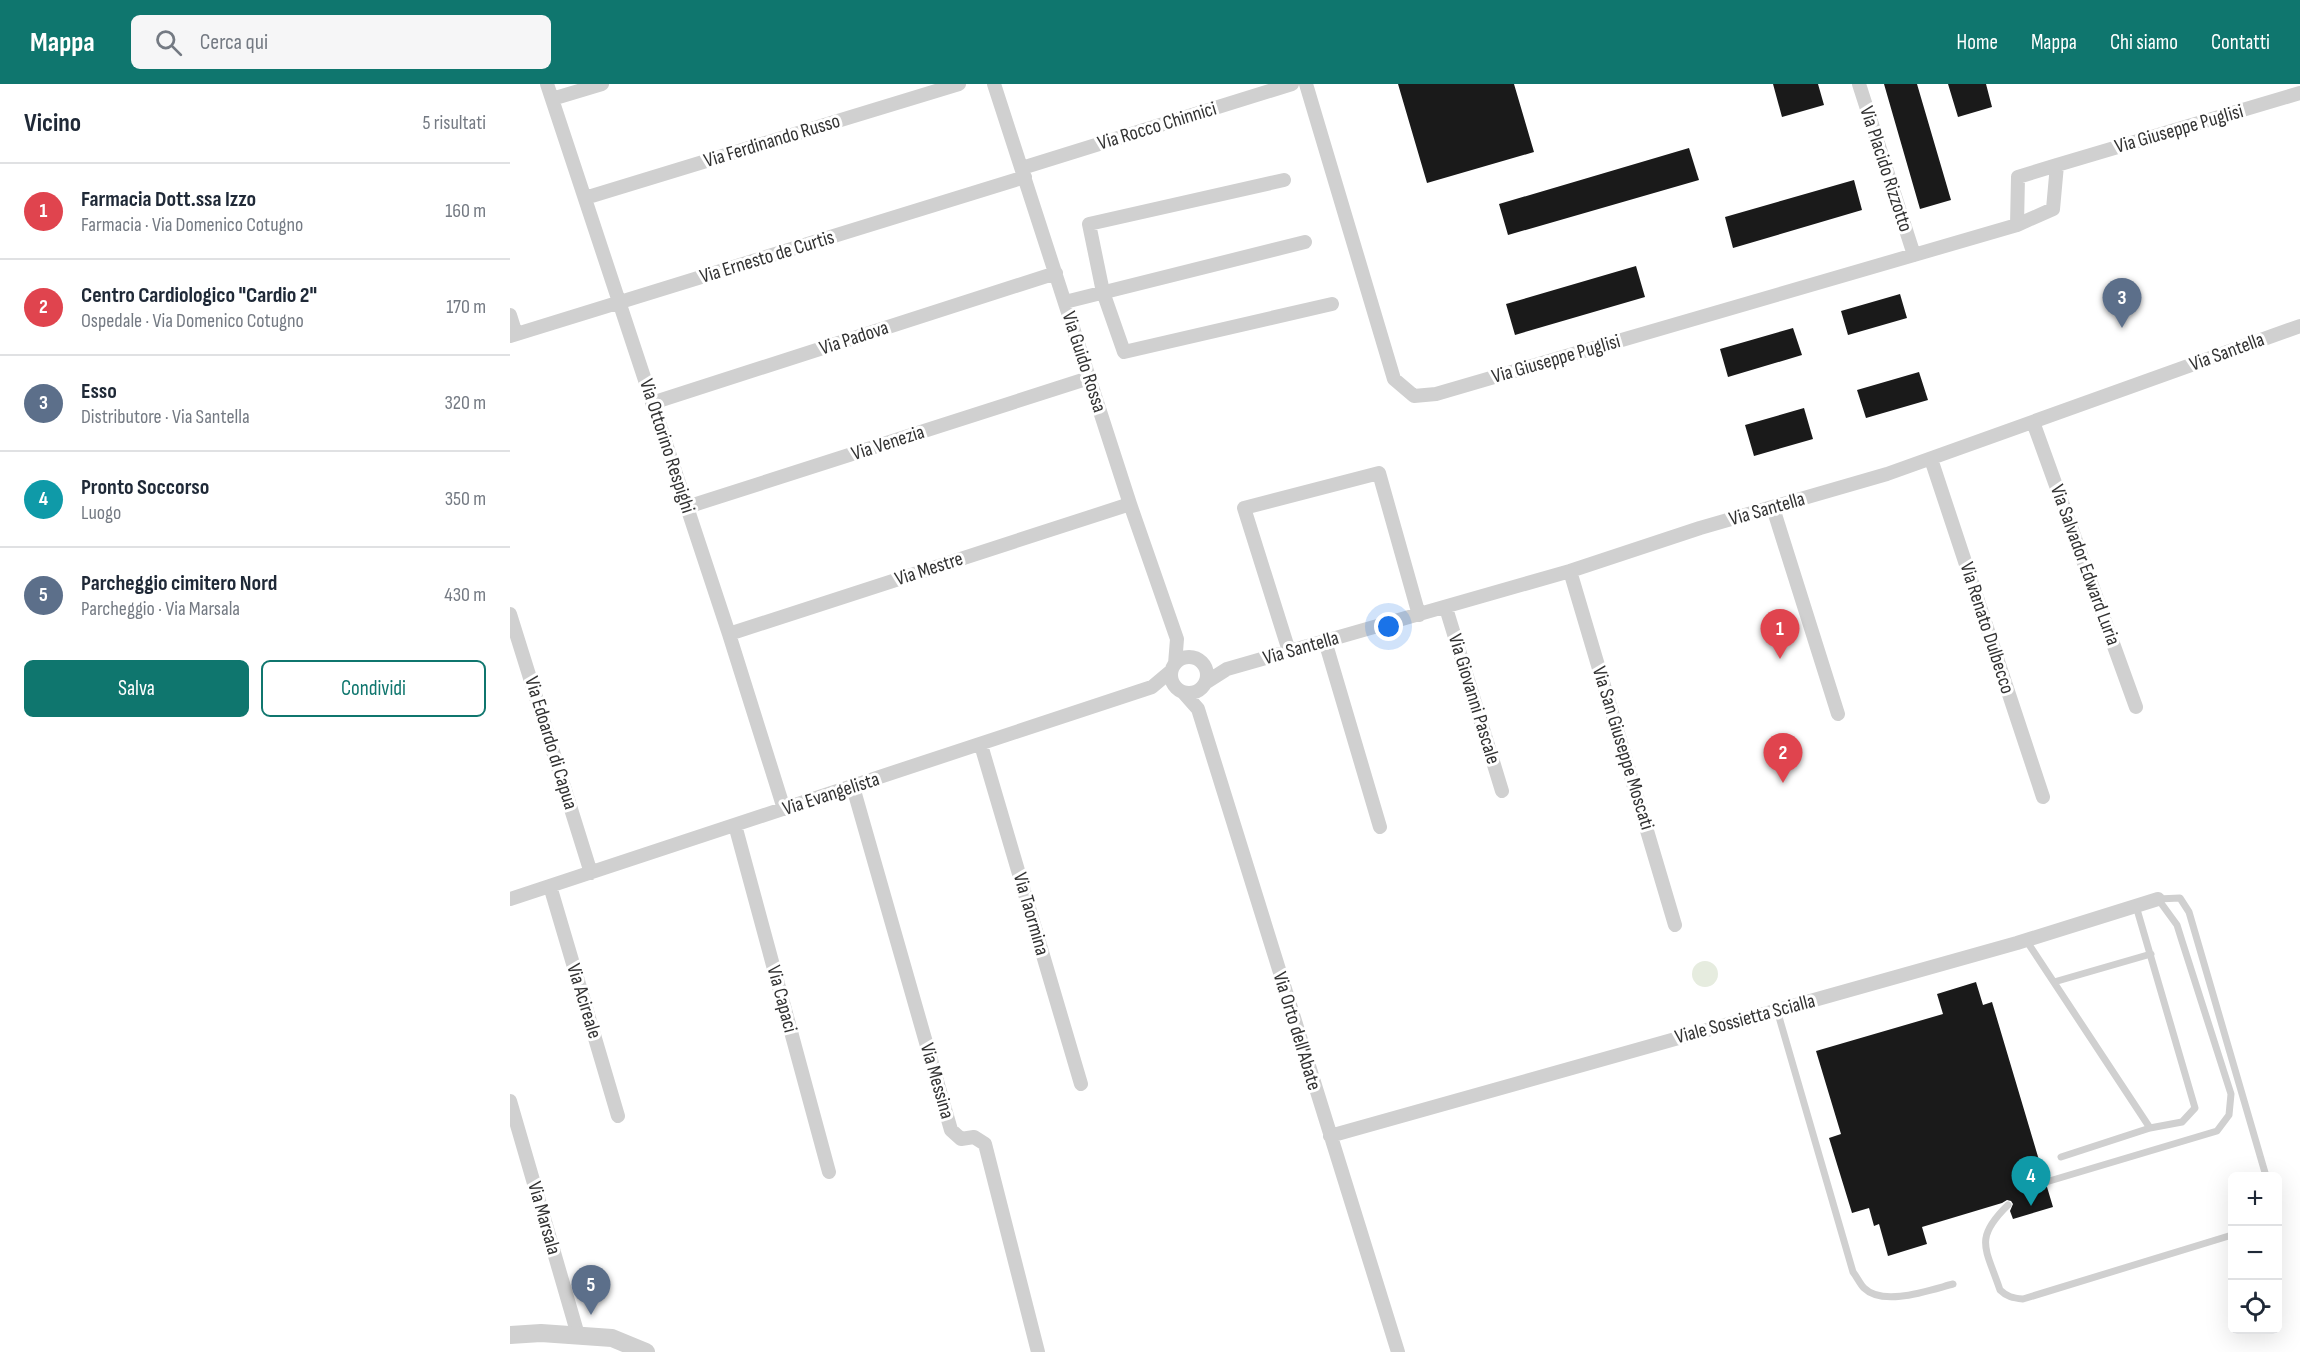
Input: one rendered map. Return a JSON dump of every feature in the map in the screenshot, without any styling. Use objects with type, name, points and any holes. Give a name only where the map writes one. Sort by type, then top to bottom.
[{"type":"street","name":"Via Ottorino Respighi","points":[[547,84],[729,634],[784,809]]},
{"type":"street","points":[[552,99],[602,84]]},
{"type":"street","name":"Via Ferdinando Russo","points":[[585,198],[959,84]]},
{"type":"street","name":"Via Guido Rossa","points":[[994,84],[1130,504],[1177,639],[1199,661]]},
{"type":"street","name":"Via Giuseppe Puglisi","points":[[1306,84],[1394,379],[1414,396],[1436,394],[2017,225],[2053,209],[2057,165]]},
{"type":"street","name":"Via Placido Rizzotto","points":[[1859,84],[1914,255]]},
{"type":"street","name":"Via Rocco Chinnici","points":[[1023,173],[1286,85]]},
{"type":"street","name":"Via Giuseppe Puglisi","points":[[2017,225],[2018,177],[2300,93]]},
{"type":"street","name":"Via Ernesto de Curtis","points":[[513,335],[1023,173]]},
{"type":"street","points":[[1284,180],[1089,224],[1103,292],[1124,352],[1332,304]]},
{"type":"street","points":[[1065,302],[1305,242]]},
{"type":"street","name":"Via Padova","points":[[652,403],[1056,273]]},
{"type":"street","points":[[510,315],[513,335]]},
{"type":"street","name":"Via Santella","points":[[1203,685],[1227,669],[1446,608],[1570,571],[1700,528],[1887,474],[2300,326]]},
{"type":"street","name":"Via Venezia","points":[[687,507],[1089,378]]},
{"type":"street","name":"Via Salvador Edward Luria","points":[[2033,422],[2136,707]]},
{"type":"street","name":"Via Renato Dulbecco","points":[[1931,459],[2043,797]]},
{"type":"street","points":[[1289,651],[1244,508],[1379,473],[1419,615]]},
{"type":"street","name":"Via Mestre","points":[[729,634],[1130,504]]},
{"type":"street","points":[[1773,508],[1838,714]]},
{"type":"street","name":"Via San Giuseppe Moscati","points":[[1570,571],[1675,925]]},
{"type":"street","name":"Via Giovanni Pascale","points":[[1446,608],[1502,791]]},
{"type":"street","name":"Via Edoardo di Capua","points":[[510,614],[591,873]]},
{"type":"street","name":"Via Guido Rossa","points":[[1173,667],[1177,639]]},
{"type":"street","points":[[1325,641],[1380,827]]},
{"type":"street","points":[[1182,658],[1199,661],[1207,673],[1203,685],[1193,692],[1180,690],[1171,677],[1173,667],[1182,658]]},
{"type":"street","name":"Via Santella","points":[[1199,661],[1227,669]]},
{"type":"street","name":"Via Evangelista","points":[[1152,687],[1173,667]]},
{"type":"street","name":"Via Orto dell'Abate","points":[[1198,709],[1203,685]]},
{"type":"street","name":"Via Evangelista","points":[[510,899],[1152,687],[1180,690]]},
{"type":"street","name":"Via Orto dell'Abate","points":[[1180,690],[1198,709],[1398,1352]]},
{"type":"street","name":"Via Taormina","points":[[981,744],[1081,1084]]},
{"type":"street","name":"Via Messina","points":[[853,787],[951,1130],[961,1140],[974,1137],[985,1144],[1038,1352]]},
{"type":"street","name":"Via Capaci","points":[[735,825],[829,1172]]},
{"type":"street","name":"Via Acireale","points":[[550,886],[618,1116]]},
{"type":"street","name":"Viale Sossietta Scialla","points":[[1330,1136],[2025,940],[2158,900]]},
{"type":"street","name":"Via Marsala","points":[[510,1101],[578,1335]]},
{"type":"street","points":[[510,1335],[541,1333],[612,1338],[646,1352]]},
{"type":"lane","points":[[2158,900],[2180,898],[2189,912],[2265,1172]]},
{"type":"lane","points":[[2046,1182],[2217,1131],[2229,1115],[2231,1094],[2177,925],[2158,900]]},
{"type":"lane","points":[[2061,1157],[2150,1128],[2182,1122],[2195,1108],[2136,906]]},
{"type":"lane","points":[[2025,940],[2150,1128]]},
{"type":"lane","points":[[2054,982],[2151,954]]},
{"type":"lane","points":[[1777,1010],[1853,1272],[1866,1290],[1886,1298],[1953,1284]]},
{"type":"lane","points":[[2008,1205],[1994,1219],[1986,1232],[1985,1243],[2000,1290],[2005,1295],[2023,1299],[2228,1236]]},
{"type":"shaded area","points":[[1705,961],[1714,965],[1718,974],[1714,983],[1705,987],[1696,983],[1692,974],[1696,965]]},
{"type":"building","points":[[1398,84],[1514,84],[1534,152],[1427,183]]},
{"type":"building","points":[[1773,84],[1818,84],[1824,105],[1782,117]]},
{"type":"building","points":[[1884,84],[1917,84],[1951,200],[1920,209]]},
{"type":"building","points":[[1948,84],[1986,84],[1992,107],[1958,117]]},
{"type":"building","points":[[1689,148],[1699,180],[1508,235],[1499,204]]},
{"type":"building","points":[[1854,180],[1862,210],[1733,248],[1725,217]]},
{"type":"building","points":[[1636,266],[1645,297],[1515,335],[1506,304]]},
{"type":"building","points":[[1900,294],[1907,318],[1848,335],[1841,311]]},
{"type":"building","points":[[1793,328],[1802,355],[1728,377],[1720,349]]},
{"type":"building","points":[[1919,372],[1928,400],[1866,418],[1857,390]]},
{"type":"building","points":[[1804,408],[1813,439],[1754,456],[1745,425]]},
{"type":"building","points":[[1976,982],[1983,1005],[1992,1002],[2044,1177],[2041,1183],[2047,1187],[2053,1207],[2013,1219],[2010,1211],[2013,1204],[2007,1200],[1922,1227],[1927,1244],[1888,1256],[1879,1224],[1874,1226],[1869,1208],[1852,1213],[1829,1138],[1841,1134],[1816,1051],[1943,1014],[1937,994]]},
{"type":"place","name":"Esso","points":[[2122,328]]},
{"type":"place","name":"Farmacia Dott.ssa Izzo","points":[[1780,659]]},
{"type":"place","name":"Centro Cardiologico \"Cardio 2\"","points":[[1783,783]]},
{"type":"place","name":"Pronto Soccorso","points":[[2031,1206]]},
{"type":"place","name":"Parcheggio cimitero Nord","points":[[591,1315]]}]
